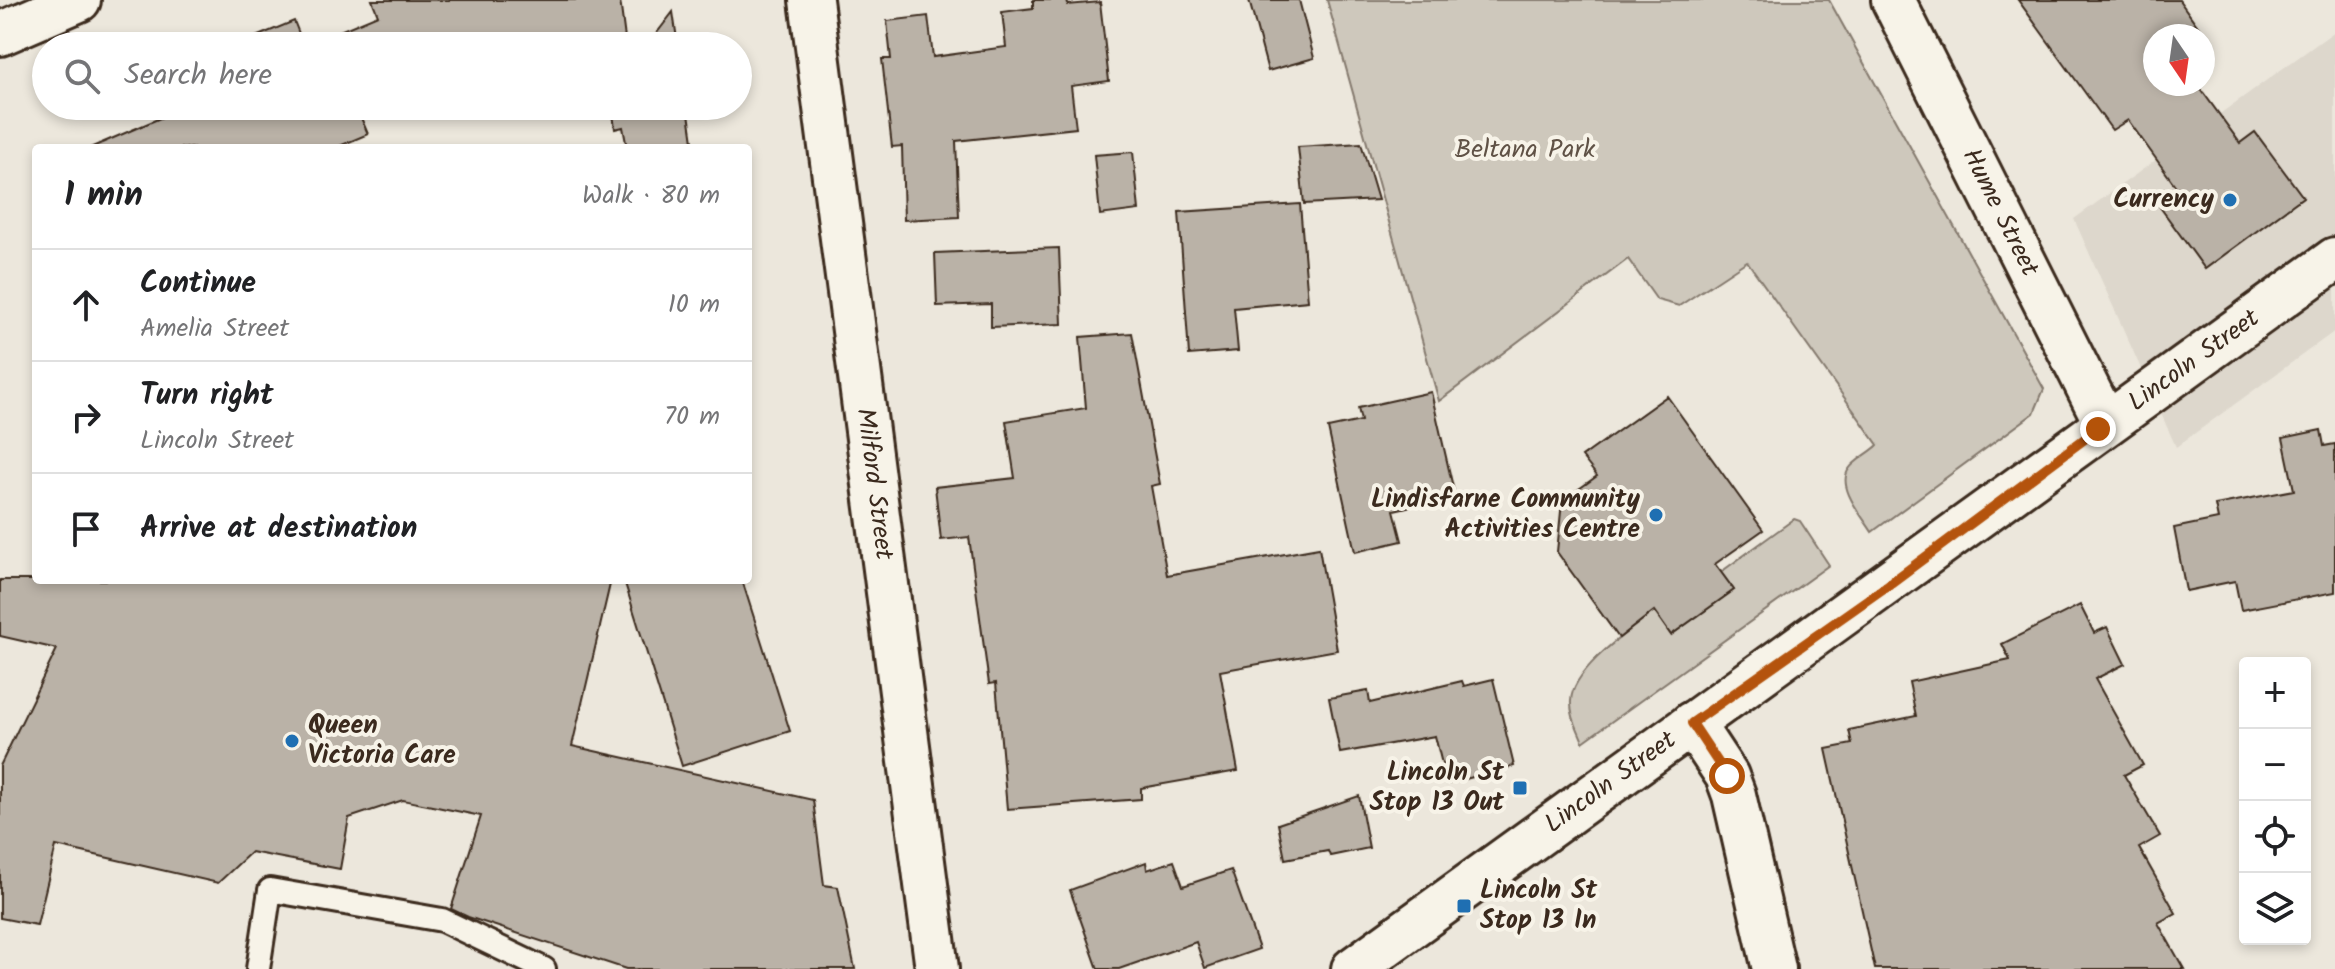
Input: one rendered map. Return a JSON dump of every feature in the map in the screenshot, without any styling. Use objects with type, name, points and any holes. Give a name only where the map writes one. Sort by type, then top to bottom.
[{"type":"street","points":[[0,34],[79,0]]},
{"type":"street","name":"Milford Street","points":[[811,0],[937,969]]},
{"type":"street","name":"Hume Street","points":[[1893,0],[2106,424]]},
{"type":"street","name":"Lincoln Street","points":[[1353,969],[2335,259]]},
{"type":"street","points":[[1692,723],[1727,776],[1734,795],[1774,969]]},
{"type":"lane","points":[[258,969],[270,890],[442,920],[544,969]]},
{"type":"shaded area","points":[[2335,31],[2335,331],[2176,447],[2074,219]]},
{"type":"green space","name":"Beltana Park","points":[[1327,0],[1829,0],[2044,389],[2034,413],[1872,532],[1852,502],[1846,476],[1852,466],[1878,445],[1747,261],[1679,306],[1657,300],[1628,259],[1439,401]]},
{"type":"green space","points":[[1794,519],[1800,521],[1829,565],[1583,742],[1573,717],[1571,701],[1574,689],[1591,663],[1654,611],[1671,635],[1734,590],[1721,572]]},
{"type":"building","points":[[372,0],[620,0],[624,32],[337,32],[378,15]]},
{"type":"building","points":[[1033,0],[1067,0],[1068,5],[1100,2],[1109,81],[1071,86],[1076,128],[956,141],[959,217],[904,220],[902,146],[892,147],[882,59],[891,59],[887,21],[928,16],[933,57],[1006,47],[1002,12],[1033,8]]},
{"type":"building","points":[[1249,0],[1299,0],[1314,58],[1268,71]]},
{"type":"building","points":[[2018,0],[2179,0],[2196,24],[2143,24],[2143,96],[2206,96],[2240,143],[2255,132],[2303,197],[2205,269],[2157,203],[2177,188],[2128,120],[2112,130]]},
{"type":"building","points":[[673,12],[676,32],[658,32]]},
{"type":"building","points":[[294,21],[298,32],[268,32]]},
{"type":"building","points":[[156,120],[362,120],[368,134],[344,144],[99,144]]},
{"type":"building","points":[[614,120],[690,120],[693,144],[626,144],[623,127],[615,129]]},
{"type":"building","points":[[1361,143],[1378,200],[1304,204],[1298,147]]},
{"type":"building","points":[[1133,152],[1139,210],[1100,215],[1094,155]]},
{"type":"building","points":[[1300,204],[1308,301],[1234,308],[1238,351],[1189,355],[1179,212]]},
{"type":"building","points":[[1059,248],[1062,324],[991,327],[991,304],[937,306],[935,253]]},
{"type":"building","points":[[1132,333],[1160,484],[1151,486],[1167,575],[1319,548],[1337,650],[1220,671],[1238,771],[1141,788],[1141,799],[1007,809],[996,683],[989,684],[969,537],[941,540],[935,487],[1015,478],[1006,421],[1086,408],[1080,337]]},
{"type":"building","points":[[1431,392],[1455,496],[1394,510],[1402,541],[1355,552],[1328,428],[1361,421],[1358,408]]},
{"type":"building","name":"Lindisfarne Community Activities Centre","points":[[1667,396],[1763,530],[1715,564],[1734,590],[1671,635],[1654,611],[1619,638],[1557,552],[1562,501],[1597,476],[1582,457]]},
{"type":"building","points":[[2321,430],[2324,446],[2335,444],[2335,592],[2241,610],[2235,581],[2186,591],[2174,528],[2218,519],[2215,505],[2294,490],[2283,438]]},
{"type":"building","name":"Queen Victoria Care","points":[[0,580],[32,580],[32,584],[610,584],[572,746],[813,800],[824,885],[838,887],[855,969],[626,969],[468,917],[451,909],[481,816],[403,800],[349,818],[340,869],[251,852],[218,883],[56,846],[37,925],[0,918],[0,766],[57,649],[0,636]]},
{"type":"building","points":[[625,584],[743,584],[790,731],[682,766]]},
{"type":"building","points":[[2080,605],[2094,633],[2107,627],[2125,664],[2095,679],[2143,765],[2124,775],[2160,836],[2139,848],[2176,913],[2158,923],[2184,969],[1875,969],[1826,749],[1852,744],[1849,730],[1916,716],[1909,682],[2010,660],[2002,644]]},
{"type":"building","points":[[1493,679],[1514,766],[1447,784],[1435,736],[1340,753],[1329,698],[1368,691],[1370,703],[1462,681],[1464,686]]},
{"type":"building","points":[[1359,796],[1369,848],[1330,856],[1328,851],[1285,859],[1278,824]]},
{"type":"building","points":[[1174,861],[1183,886],[1231,870],[1259,949],[1205,968],[1196,942],[1119,969],[1098,969],[1070,890],[1146,862],[1147,870]]},
{"type":"place","name":"Currency","points":[[2230,200]]},
{"type":"place","name":"Lindisfarne Community Activities Centre","points":[[1656,515]]},
{"type":"place","name":"Queen Victoria Care","points":[[292,741]]},
{"type":"place","name":"Lincoln St Stop 13 Out","points":[[1520,788]]},
{"type":"place","name":"Lincoln St Stop 13 In","points":[[1464,906]]},
{"type":"route","points":[[1727,776],[1692,723],[1884,588],[2098,429]]}]
